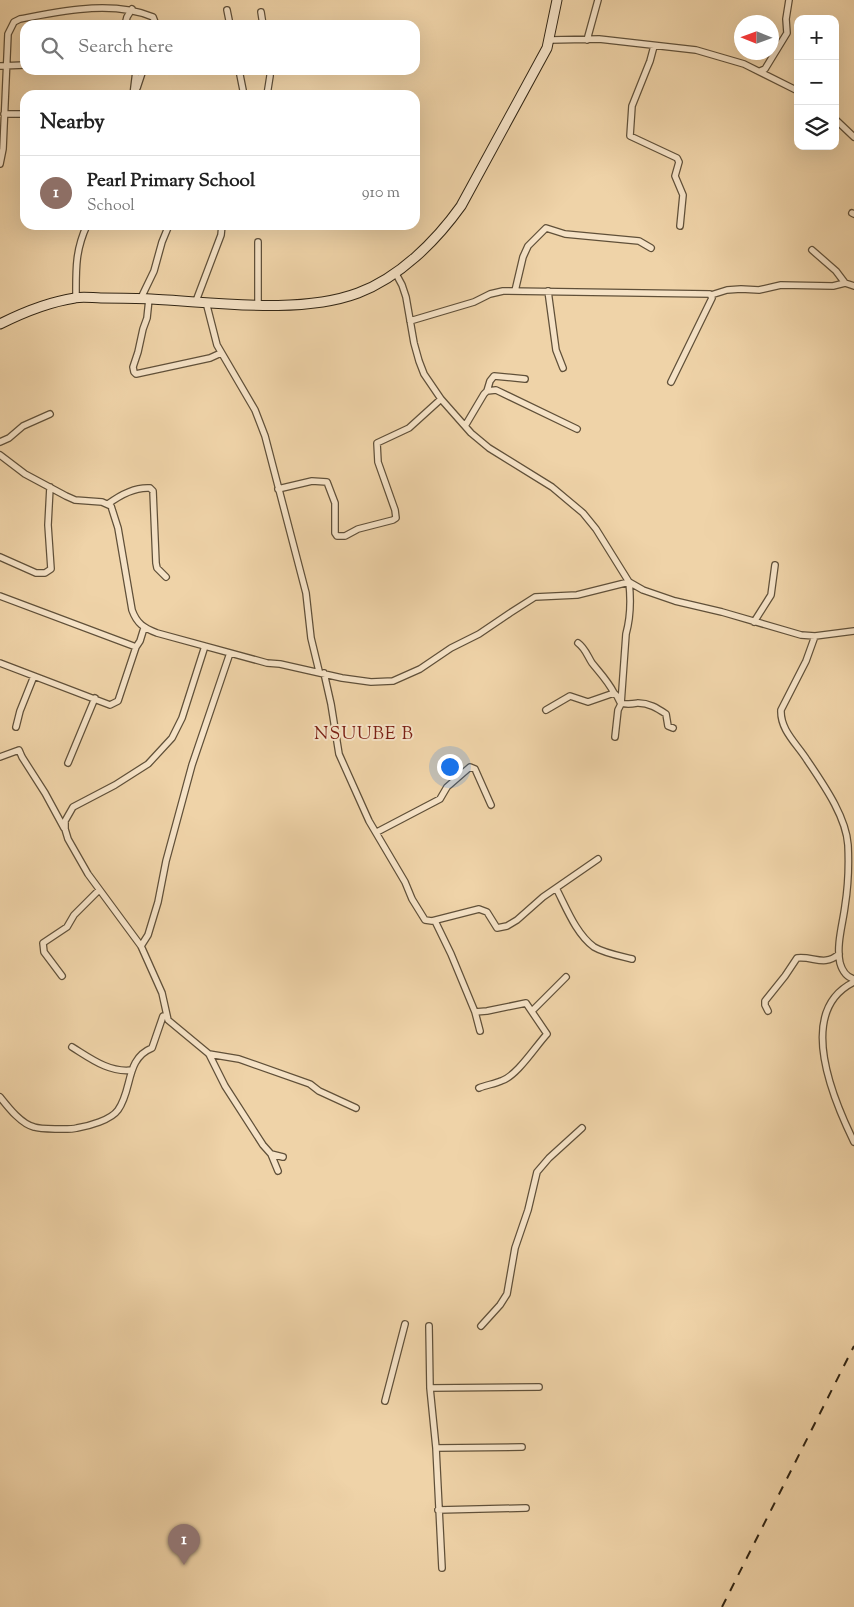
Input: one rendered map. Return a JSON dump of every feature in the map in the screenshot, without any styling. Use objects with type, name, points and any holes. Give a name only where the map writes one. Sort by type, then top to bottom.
[{"type":"street","points":[[0,324],[42,306],[76,297],[145,298],[258,304],[309,304],[343,298],[376,285],[430,244],[446,227],[460,206],[550,40],[557,0]]},
{"type":"street","points":[[587,40],[598,0]]},
{"type":"street","points":[[760,71],[765,69],[787,33],[786,19],[789,0]]},
{"type":"street","points":[[0,164],[3,149],[3,66],[8,34],[12,25],[20,19],[76,9],[114,5],[154,17],[155,20]]},
{"type":"street","points":[[125,20],[132,9]]},
{"type":"street","points":[[227,10],[229,20]]},
{"type":"street","points":[[261,12],[262,20]]},
{"type":"street","points":[[550,40],[599,39],[696,50],[744,64],[794,89]]},
{"type":"street","points":[[654,46],[632,106],[630,136],[677,158],[679,162],[675,176],[683,195],[680,226]]},
{"type":"street","points":[[3,66],[20,65]]},
{"type":"street","points":[[134,90],[136,75]]},
{"type":"street","points":[[136,90],[141,75]]},
{"type":"street","points":[[240,75],[243,90]]},
{"type":"street","points":[[268,90],[270,75]]},
{"type":"street","points":[[4,114],[20,114]]},
{"type":"street","points":[[839,123],[854,137]]},
{"type":"street","points":[[515,291],[523,257],[528,246],[546,228],[565,234],[639,241],[651,248]]},
{"type":"street","points":[[76,297],[76,256],[85,230]]},
{"type":"street","points":[[167,230],[145,298],[147,318],[142,329],[133,367],[136,374],[210,358],[221,353]]},
{"type":"street","points":[[196,301],[221,230]]},
{"type":"street","points":[[258,242],[258,304]]},
{"type":"street","points":[[812,250],[836,271],[845,282],[854,286]]},
{"type":"street","points":[[395,272],[404,291],[419,361],[424,374],[441,399],[465,426],[489,448],[552,487],[583,514],[596,529],[630,582],[643,590],[675,602],[722,612],[801,635],[815,636],[854,631]]},
{"type":"street","points":[[410,321],[474,302],[497,292],[707,293],[711,295],[741,289],[758,290],[781,285],[833,286],[845,282]]},
{"type":"street","points":[[548,291],[556,350],[563,368]]},
{"type":"street","points":[[671,382],[711,301],[711,295]]},
{"type":"street","points":[[206,302],[214,336],[221,353],[258,417],[265,436],[306,593],[311,638],[331,704],[338,754],[369,821],[377,832],[424,919],[428,921],[434,920],[479,909],[487,912],[495,926],[501,928],[517,920],[536,902],[598,859]]},
{"type":"street","points":[[465,426],[494,376],[525,379]]},
{"type":"street","points":[[487,391],[501,392],[577,429]]},
{"type":"street","points":[[278,489],[312,481],[327,482],[335,503],[335,533],[337,536],[345,536],[358,529],[393,520],[396,518],[396,510],[378,462],[377,443],[409,428],[441,399]]},
{"type":"street","points":[[0,442],[9,438],[23,426],[50,414]]},
{"type":"street","points":[[0,455],[25,474],[75,500],[102,502],[108,504],[113,510],[118,528],[132,610],[135,619],[144,628],[267,663],[321,672],[342,678],[371,682],[393,681],[420,669],[536,597],[577,595],[630,582]]},
{"type":"street","points":[[0,558],[36,572],[45,573],[51,569],[48,525],[50,487]]},
{"type":"street","points":[[108,504],[124,494],[145,488],[150,488],[153,491],[156,563],[157,568],[166,577]]},
{"type":"street","points":[[754,622],[771,595],[775,565]]},
{"type":"street","points":[[615,737],[618,710],[621,703],[626,634],[631,605],[630,582]]},
{"type":"street","points":[[0,596],[136,647]]},
{"type":"street","points":[[0,663],[110,704],[118,701],[144,628]]},
{"type":"street","points":[[815,636],[806,661],[781,710],[781,716],[786,731],[807,760],[845,825],[848,846],[847,881],[839,954],[843,971],[854,981],[847,985],[829,1003],[825,1013],[823,1042],[824,1064],[840,1112],[854,1142]]},
{"type":"street","points":[[578,643],[583,647],[595,667],[608,681],[621,703]]},
{"type":"street","points":[[205,646],[182,718],[172,738],[148,764],[115,785],[73,807],[64,821],[65,829],[68,839],[88,874],[141,946],[162,993],[166,1015],[171,1023],[208,1054],[225,1086],[263,1145],[271,1154],[278,1171]]},
{"type":"street","points":[[141,946],[148,935],[158,902],[166,861],[192,765],[230,653]]},
{"type":"street","points":[[16,727],[34,676]]},
{"type":"street","points":[[546,710],[570,696],[588,702],[614,693]]},
{"type":"street","points":[[68,763],[95,698]]},
{"type":"street","points":[[621,703],[640,703],[659,709],[666,714],[668,726],[672,728]]},
{"type":"street","points":[[0,757],[19,750],[65,829]]},
{"type":"street","points":[[377,832],[440,799],[447,787],[470,767],[475,770],[491,805]]},
{"type":"street","points":[[556,888],[576,924],[589,942],[601,950],[632,959]]},
{"type":"street","points":[[62,976],[44,952],[43,943],[67,928],[74,914],[99,890]]},
{"type":"street","points":[[434,920],[451,954],[475,1012],[480,1031]]},
{"type":"street","points":[[768,1011],[765,1001],[797,958],[826,961],[833,959],[839,954]]},
{"type":"street","points":[[532,1010],[566,977]]},
{"type":"street","points":[[475,1012],[487,1012],[526,1002],[547,1034],[517,1071],[501,1081],[479,1088]]},
{"type":"street","points":[[0,1097],[14,1114],[33,1127],[75,1129],[110,1117],[118,1111],[137,1058],[143,1052],[152,1048],[159,1025],[163,1016],[166,1015]]},
{"type":"street","points":[[72,1047],[104,1066],[121,1072],[132,1070]]},
{"type":"street","points":[[208,1054],[239,1059],[310,1084],[319,1091],[356,1108]]},
{"type":"street","points":[[481,1326],[500,1305],[507,1294],[514,1248],[528,1210],[537,1172],[548,1158],[582,1128]]},
{"type":"street","points":[[271,1154],[283,1157]]},
{"type":"street","points":[[385,1401],[405,1324]]},
{"type":"street","points":[[429,1326],[430,1388],[436,1448],[442,1568]]},
{"type":"street","points":[[430,1388],[540,1386]]},
{"type":"street","points":[[436,1448],[522,1448]]},
{"type":"street","points":[[438,1510],[526,1508]]},
{"type":"railway","points":[[722,1607],[854,1346]]},
{"type":"place","name":"Pearl Primary School","points":[[184,1565]]},
{"type":"district","name":"NSUUBE B","points":[[364,733]]}]
